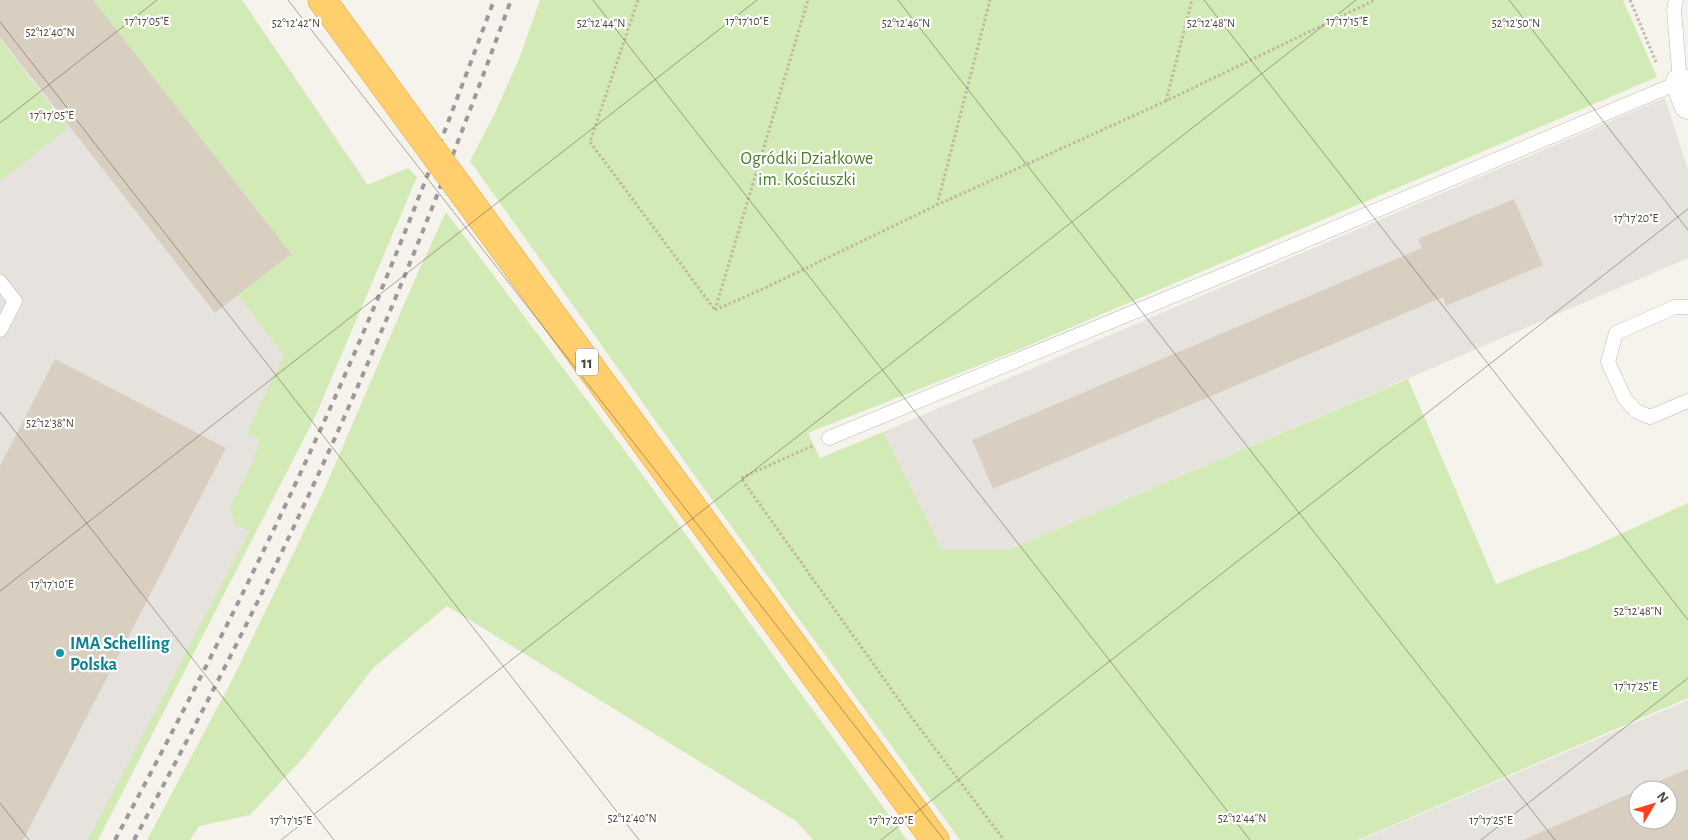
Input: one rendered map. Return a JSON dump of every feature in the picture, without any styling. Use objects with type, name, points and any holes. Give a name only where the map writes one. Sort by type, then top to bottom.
[{"type":"highway","name":"11","points":[[322,0],[935,840]]},
{"type":"lane","points":[[829,438],[1233,271],[1678,91],[1674,10],[1676,0]]},
{"type":"lane","points":[[0,282],[15,301],[0,330]]},
{"type":"lane","points":[[1688,307],[1674,307],[1616,333],[1608,362],[1625,399],[1636,411],[1650,417],[1688,401]]},
{"type":"path","points":[[638,0],[590,142],[715,310]]},
{"type":"path","points":[[715,310],[808,0]]},
{"type":"path","points":[[937,205],[990,0]]},
{"type":"path","points":[[1166,101],[1192,0]]},
{"type":"path","points":[[715,310],[937,205],[1166,101],[1375,0]]},
{"type":"path","points":[[1630,0],[1678,91]]},
{"type":"path","points":[[829,438],[742,478],[909,714],[1004,840]]},
{"type":"shaded area","points":[[0,0],[242,0],[368,185],[263,439],[251,531],[89,840],[0,840]]},
{"type":"shaded area","points":[[1665,98],[1688,170],[1688,258],[1009,550],[942,550],[883,432]]},
{"type":"shaded area","points":[[1688,700],[1688,840],[1360,840]]},
{"type":"green space","points":[[93,0],[242,0],[367,185],[408,168],[417,177],[315,417],[98,840],[88,840],[249,532],[235,524],[230,507],[249,472],[260,440],[247,433],[284,355],[238,295],[291,254]]},
{"type":"green space","name":"Ogródki Działkowe im. Kościuszki","points":[[540,0],[1623,0],[1657,77],[1018,350],[808,433],[820,458],[883,432],[942,550],[1009,550],[1408,379],[1496,584],[1590,548],[1688,503],[1688,698],[1358,840],[960,840],[720,511],[470,161],[494,115],[519,59]]},
{"type":"green space","points":[[0,40],[68,128],[0,181]]},
{"type":"green space","points":[[446,212],[634,463],[907,840],[813,840],[796,821],[447,606],[374,667],[303,758],[250,815],[199,826],[190,840],[147,840],[233,678],[324,490]]},
{"type":"building","points":[[0,0],[93,0],[291,254],[215,313],[0,37]]},
{"type":"building","points":[[1514,199],[1543,265],[1446,306],[1443,297],[993,489],[972,440],[1422,248],[1418,239]]},
{"type":"building","name":"IMA Schelling Polska","points":[[55,359],[226,448],[23,840],[0,840],[0,466]]},
{"type":"building","points":[[1688,769],[1688,840],[1523,840],[1628,794],[1628,830],[1678,830],[1678,780],[1662,780]]},
{"type":"railway","points":[[115,840],[242,595],[330,408],[411,216],[494,0]]},
{"type":"railway","points":[[134,840],[258,602],[316,480],[389,314],[511,0]]},
{"type":"place","name":"IMA Schelling Polska","points":[[60,653]]}]
